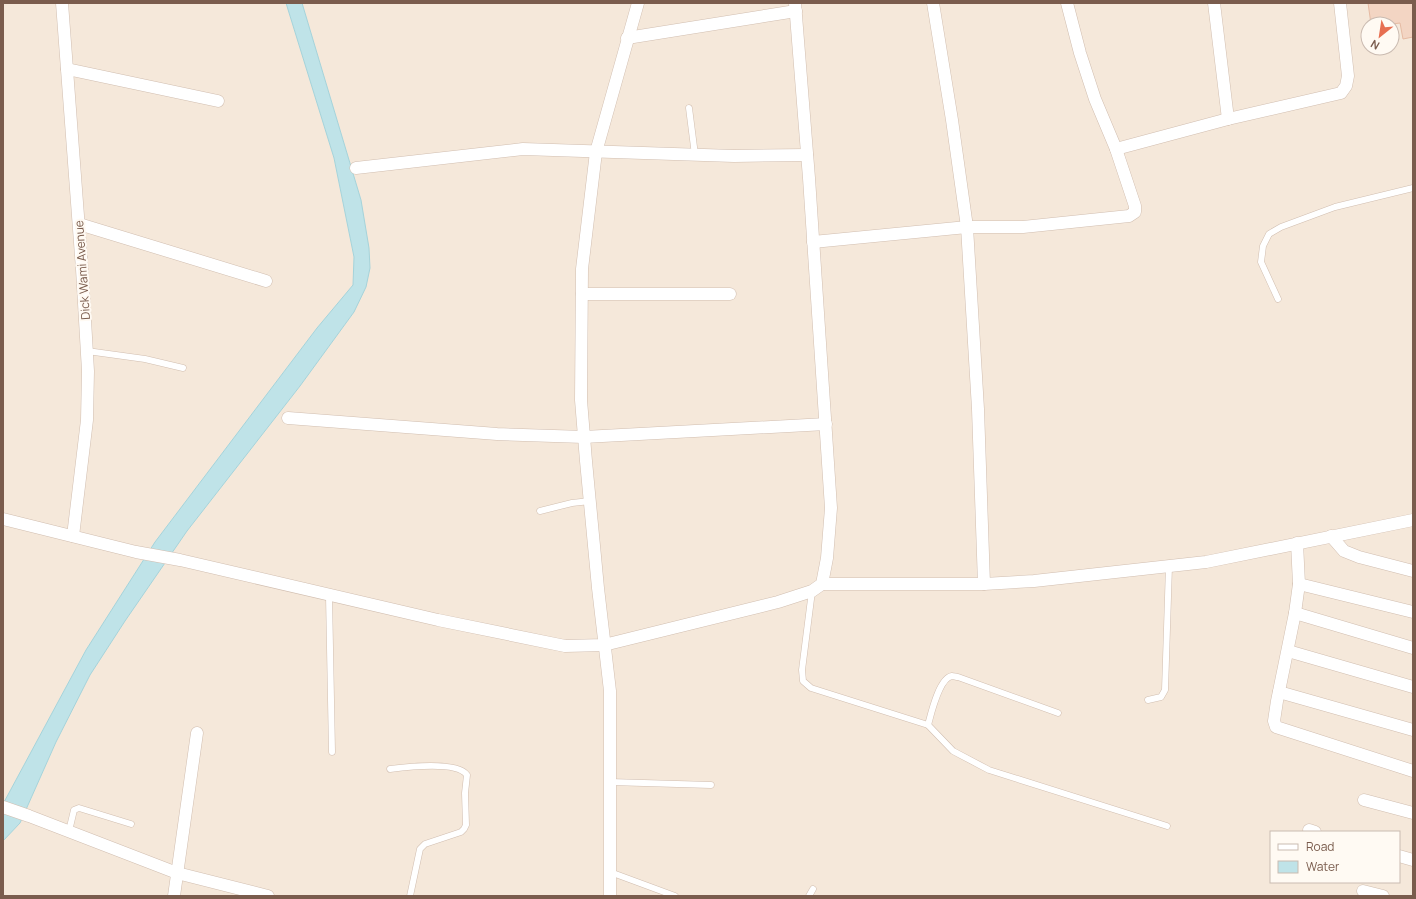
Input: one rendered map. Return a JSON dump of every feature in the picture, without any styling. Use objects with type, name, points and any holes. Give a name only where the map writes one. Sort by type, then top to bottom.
[{"type":"street","name":"Dick Wami Avenue","points":[[62,3],[79,224],[88,371],[87,420],[73,536]]},
{"type":"street","points":[[610,896],[610,691],[604,645],[581,400],[582,269],[596,152],[638,3]]},
{"type":"street","points":[[933,3],[952,120],[966,227],[978,410],[984,584]]},
{"type":"street","points":[[813,242],[966,227],[1023,227],[1129,216],[1134,212],[1135,206],[1116,149],[1080,53],[1067,3]]},
{"type":"street","points":[[1214,3],[1228,119]]},
{"type":"street","points":[[1116,149],[1228,119],[1341,93],[1346,86],[1348,76],[1340,3]]},
{"type":"street","points":[[627,38],[797,5],[831,508],[827,558],[817,588]]},
{"type":"street","points":[[67,69],[218,101]]},
{"type":"street","points":[[356,168],[523,149],[734,156],[807,155]]},
{"type":"street","points":[[79,224],[266,281]]},
{"type":"street","points":[[582,294],[730,294]]},
{"type":"street","points":[[288,418],[497,434],[584,437],[826,424]]},
{"type":"street","points":[[3,519],[136,552],[180,560],[329,596],[565,646],[604,645],[778,602],[817,588],[984,584],[1034,581],[1206,562],[1413,520]]},
{"type":"street","points":[[1330,536],[1344,551],[1359,557],[1413,571]]},
{"type":"street","points":[[1297,543],[1299,584],[1295,613],[1274,721],[1276,727],[1413,771]]},
{"type":"street","points":[[1299,584],[1413,612]]},
{"type":"street","points":[[1295,613],[1413,648]]},
{"type":"street","points":[[1288,651],[1413,687]]},
{"type":"street","points":[[1279,692],[1413,730]]},
{"type":"street","points":[[174,896],[197,733]]},
{"type":"street","points":[[1364,800],[1413,813]]},
{"type":"street","points":[[3,807],[69,831],[177,874],[268,896]]},
{"type":"street","points":[[1400,856],[1413,860]]},
{"type":"street","points":[[1363,891],[1383,896]]},
{"type":"lane","points":[[689,108],[695,155]]},
{"type":"lane","points":[[1278,299],[1261,262],[1263,246],[1270,234],[1281,227],[1335,207],[1413,188]]},
{"type":"lane","points":[[87,351],[145,359],[183,368]]},
{"type":"lane","points":[[540,511],[572,503],[590,501]]},
{"type":"lane","points":[[1148,700],[1161,697],[1165,690],[1169,566]]},
{"type":"lane","points":[[817,588],[802,670],[803,681],[811,688],[928,725],[952,751],[988,770],[1167,826]]},
{"type":"lane","points":[[329,596],[332,752]]},
{"type":"lane","points":[[928,725],[936,694],[946,679],[952,676],[1058,713]]},
{"type":"lane","points":[[390,769],[422,766],[459,768],[467,775],[465,793],[466,825],[461,832],[425,844],[420,849],[410,896]]},
{"type":"lane","points":[[610,782],[711,785]]},
{"type":"lane","points":[[69,831],[74,810],[79,808],[131,824]]},
{"type":"lane","points":[[610,872],[675,896]]},
{"type":"lane","points":[[809,896],[813,889]]},
{"type":"shaded area","points":[[3,3],[286,3],[334,158],[354,257],[353,285],[317,328],[155,542],[86,650],[3,804]]},
{"type":"shaded area","points":[[302,3],[1413,3],[1413,896],[3,896],[3,841],[20,823],[56,742],[90,675],[187,531],[300,386],[354,312],[361,200]]},
{"type":"water","points":[[286,3],[302,3],[361,200],[369,248],[370,268],[366,287],[354,312],[300,386],[187,531],[125,621],[90,675],[56,742],[20,823],[3,841],[3,804],[86,650],[155,542],[317,328],[353,285],[354,257],[334,158]]},
{"type":"building","points":[[1368,3],[1413,3],[1413,37],[1403,39],[1400,16],[1370,16]]}]
